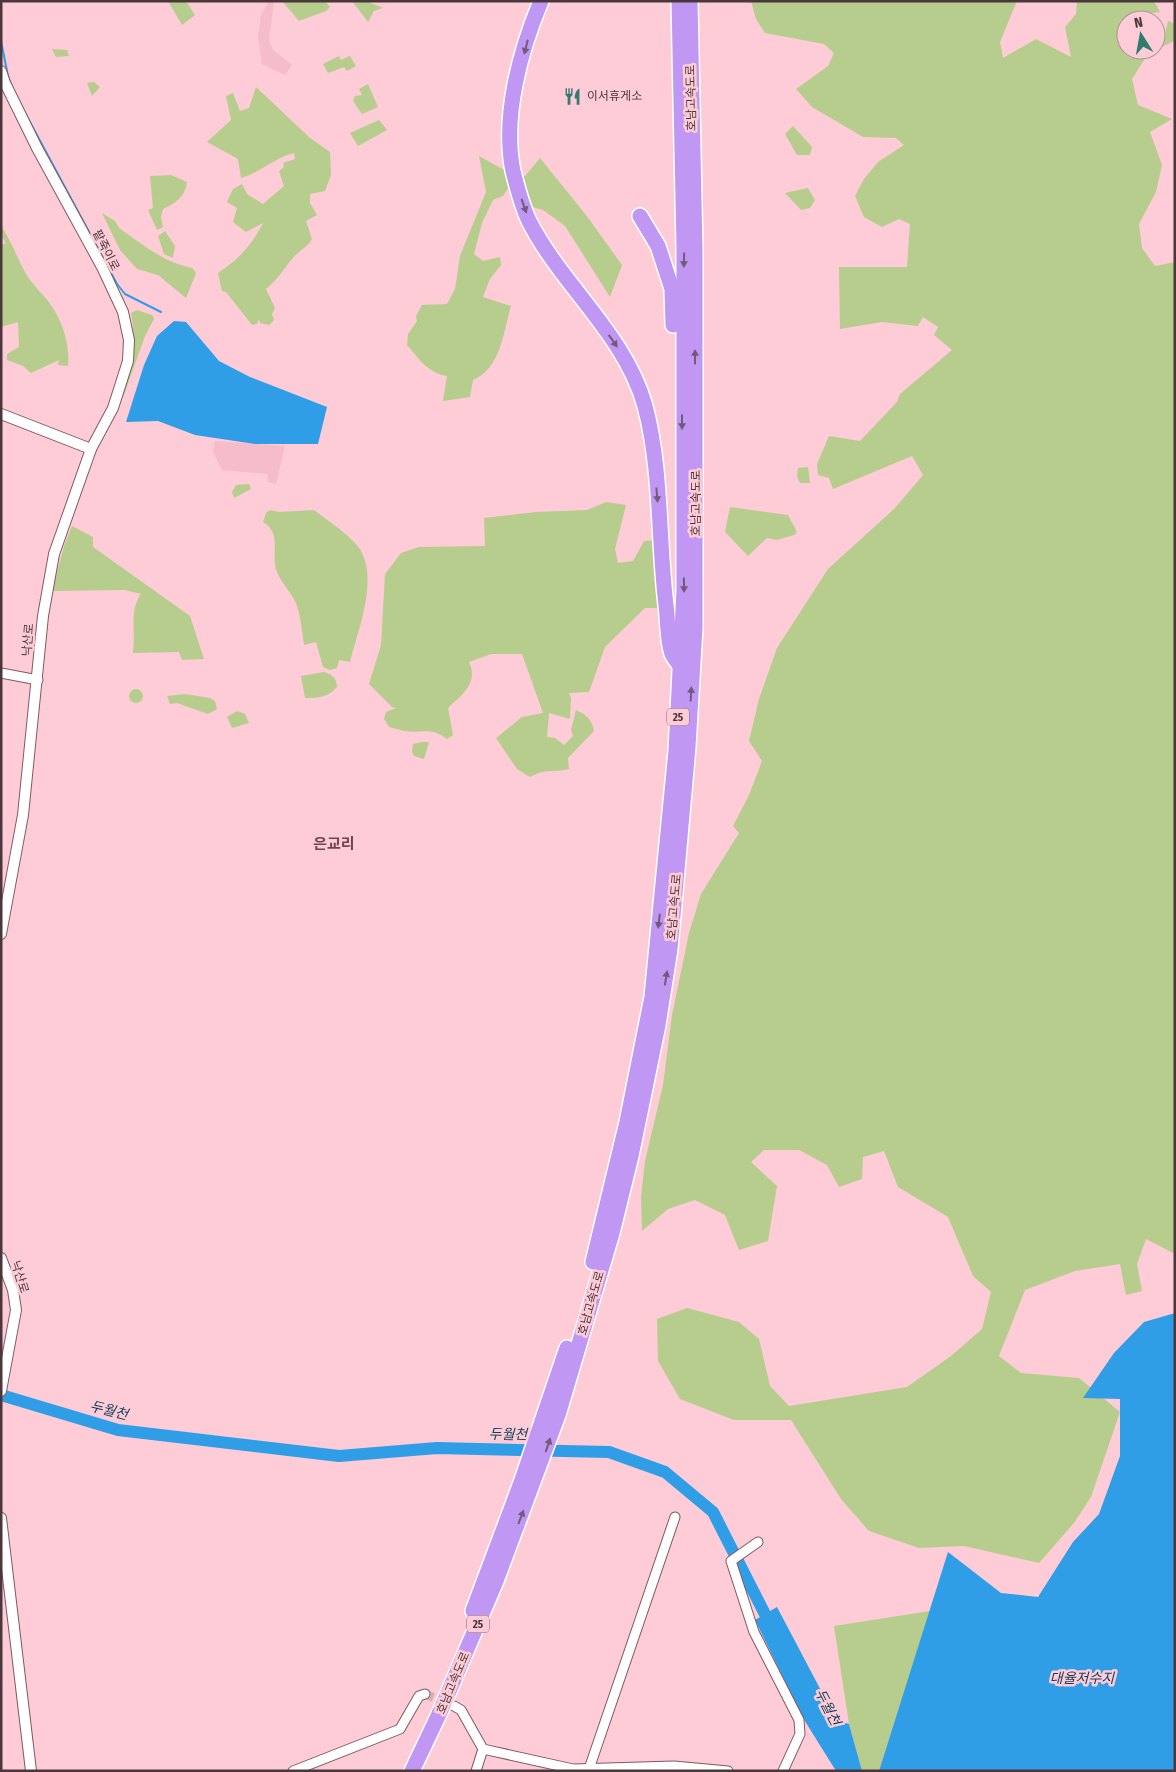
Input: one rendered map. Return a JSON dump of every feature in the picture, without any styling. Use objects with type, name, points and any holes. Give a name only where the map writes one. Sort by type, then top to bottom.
[{"type":"highway","name":"호남고속도로","points":[[412,1771],[440,1712],[485,1607],[537,1475],[551,1416],[601,1234],[641,1059],[652,997],[667,854],[681,668],[684,590],[682,396],[684,248],[679,1]]},
{"type":"highway","name":"호남고속도로","points":[[401,1771],[463,1635],[522,1480],[551,1416],[612,1233],[632,1156],[658,1025],[670,949],[688,747],[695,627],[695,252],[690,1]]},
{"type":"highway","points":[[695,252],[702,155],[700,1]]},
{"type":"highway","points":[[541,2],[530,29],[515,93],[510,145],[513,169],[529,220],[551,257],[621,353],[636,382],[644,406],[653,451],[661,564],[672,654],[681,668]]},
{"type":"highway","points":[[640,216],[658,246],[672,288],[675,363],[682,396]]},
{"type":"street","name":"팥죽이로","points":[[1,70],[5,83],[37,148],[102,268],[123,312],[129,340],[128,361],[113,408],[91,449]]},
{"type":"street","points":[[1,414],[91,449]]},
{"type":"street","name":"낙산로","points":[[1,934],[23,815],[38,680],[42,616],[54,554],[91,449]]},
{"type":"street","points":[[1,673],[38,680]]},
{"type":"street","name":"낙산로","points":[[1,1258],[13,1290],[16,1310],[1,1391]]},
{"type":"street","points":[[589,1770],[675,1517]]},
{"type":"street","points":[[1,1518],[31,1771]]},
{"type":"street","points":[[758,1542],[748,1547],[731,1561],[754,1632],[798,1720],[800,1734],[783,1771]]},
{"type":"street","points":[[293,1771],[400,1729],[419,1696],[425,1694]]},
{"type":"street","points":[[454,1706],[461,1710],[483,1749],[476,1771]]},
{"type":"street","points":[[483,1749],[572,1770],[674,1766],[728,1771]]},
{"type":"shaded area","points":[[269,1],[274,1],[269,41],[273,50],[292,65],[285,75],[262,64],[258,37],[261,15]]},
{"type":"shaded area","points":[[215,441],[285,446],[276,484],[267,482],[268,474],[222,470],[213,452]]},
{"type":"green space","points":[[168,1],[186,1],[195,15],[182,25]]},
{"type":"green space","points":[[282,1],[325,1],[330,7],[326,11],[299,21]]},
{"type":"green space","points":[[352,1],[366,1],[383,8],[374,11],[368,22]]},
{"type":"green space","points":[[751,1],[1017,1],[1000,42],[1003,58],[1036,39],[1071,57],[1065,27],[1076,14],[1077,1],[1154,1],[1159,10],[1116,10],[1116,60],[1144,60],[1132,79],[1138,105],[1172,119],[1150,132],[1162,165],[1156,192],[1139,224],[1142,248],[1155,266],[1175,262],[1175,1254],[1146,1239],[1137,1264],[1142,1291],[1126,1295],[1120,1264],[1075,1271],[1025,1290],[999,1356],[1021,1373],[1079,1378],[1120,1412],[1091,1497],[1074,1523],[1039,1563],[964,1546],[919,1548],[869,1531],[841,1499],[791,1420],[734,1420],[680,1399],[658,1361],[657,1319],[687,1308],[739,1322],[759,1339],[770,1386],[789,1406],[907,1387],[951,1356],[982,1329],[991,1292],[973,1276],[948,1217],[898,1187],[884,1151],[863,1157],[862,1179],[839,1187],[827,1165],[799,1150],[764,1150],[751,1162],[777,1186],[768,1241],[739,1250],[725,1215],[695,1200],[668,1209],[642,1231],[641,1197],[645,1161],[663,1085],[672,1015],[689,933],[701,894],[739,833],[733,826],[749,795],[762,761],[749,741],[759,699],[777,648],[828,569],[894,509],[923,475],[912,456],[833,489],[829,478],[818,475],[817,464],[829,436],[860,441],[897,402],[900,394],[952,350],[934,335],[938,327],[923,317],[918,326],[882,322],[840,329],[839,267],[907,267],[910,224],[899,219],[882,227],[864,217],[855,196],[864,179],[878,162],[904,145],[896,138],[863,137],[812,107],[796,89],[828,66],[834,53],[824,44],[765,33],[756,19]]},
{"type":"green space","points":[[1168,21],[1175,24],[1174,41],[1166,45],[1166,30]]},
{"type":"green space","points":[[52,49],[67,50],[69,56],[56,57]]},
{"type":"green space","points":[[339,56],[341,60],[350,56],[356,66],[347,71],[344,67],[328,73],[323,64]]},
{"type":"green space","points":[[94,82],[100,87],[92,96],[87,83]]},
{"type":"green space","points":[[368,84],[378,107],[362,114],[353,101],[355,96],[362,95],[359,89]]},
{"type":"green space","points":[[256,87],[310,138],[330,152],[331,175],[325,191],[310,194],[310,203],[317,215],[306,221],[312,239],[308,245],[294,256],[266,289],[275,308],[272,314],[274,320],[269,325],[260,323],[259,319],[257,324],[252,325],[226,292],[222,291],[218,273],[244,251],[263,223],[246,232],[233,222],[237,208],[227,202],[233,189],[242,184],[247,194],[263,204],[284,186],[279,171],[284,167],[283,163],[295,159],[294,153],[241,178],[238,159],[207,142],[231,120],[226,96],[233,93],[240,111],[249,108]]},
{"type":"green space","points":[[379,120],[387,130],[358,146],[350,133]]},
{"type":"green space","points":[[793,126],[812,147],[810,155],[797,155],[785,134]]},
{"type":"green space","points":[[479,156],[506,171],[511,184],[503,196],[493,200],[482,223],[474,254],[483,261],[500,257],[501,265],[490,279],[483,297],[511,306],[503,338],[495,358],[490,367],[473,380],[470,397],[443,401],[447,376],[434,372],[420,360],[407,345],[408,334],[417,321],[416,316],[422,305],[447,304],[455,289],[460,256],[486,192]]},
{"type":"green space","points":[[540,158],[586,215],[622,265],[610,297],[565,226],[543,210],[525,205],[518,177],[525,176]]},
{"type":"green space","points":[[171,175],[187,182],[186,187],[179,199],[163,209],[161,217],[163,227],[157,230],[148,210],[153,208],[150,176]]},
{"type":"green space","points":[[808,188],[815,200],[810,208],[801,210],[785,193]]},
{"type":"green space","points":[[102,213],[115,221],[119,228],[162,257],[192,268],[196,273],[186,298],[158,275],[137,269],[120,250]]},
{"type":"green space","points":[[1,226],[26,274],[53,308],[61,323],[68,349],[68,366],[58,365],[59,360],[31,373],[23,366],[7,360],[7,354],[19,347],[18,322],[1,327],[1,245],[6,243],[1,236]]},
{"type":"green space","points":[[165,231],[175,246],[173,258],[164,254],[158,236]]},
{"type":"green space","points":[[137,310],[152,315],[154,319],[145,336],[124,395],[120,399],[133,357],[134,337],[131,313]]},
{"type":"green space","points":[[808,467],[810,483],[800,483],[797,476],[798,468]]},
{"type":"green space","points":[[249,484],[251,489],[234,498],[232,492],[236,485]]},
{"type":"green space","points":[[606,502],[626,505],[615,549],[618,563],[633,561],[644,541],[662,540],[664,608],[645,608],[605,647],[589,692],[569,693],[571,698],[570,719],[549,713],[547,737],[555,738],[564,745],[573,736],[571,730],[576,710],[588,718],[592,724],[594,731],[568,758],[569,769],[545,772],[530,777],[517,769],[496,738],[522,717],[543,713],[522,654],[491,654],[469,662],[472,676],[468,688],[448,708],[453,735],[447,739],[436,733],[403,731],[389,727],[384,719],[386,712],[396,708],[392,707],[369,684],[381,645],[385,574],[401,553],[419,547],[485,546],[484,518],[536,512],[587,510]]},
{"type":"green space","points":[[730,507],[788,515],[797,532],[794,535],[777,540],[767,538],[748,556],[725,532]]},
{"type":"green space","points":[[270,510],[279,512],[314,510],[353,541],[362,553],[368,582],[363,616],[350,662],[339,660],[337,668],[330,670],[323,667],[316,642],[304,645],[297,606],[277,572],[275,565],[273,532],[263,522],[266,513]]},
{"type":"green space","points":[[72,526],[93,537],[93,547],[190,616],[204,659],[182,660],[179,652],[133,653],[134,614],[137,600],[141,594],[125,590],[52,591],[64,546]]},
{"type":"green space","points":[[324,672],[334,677],[337,687],[323,696],[305,698],[301,676]]},
{"type":"green space","points":[[133,689],[139,689],[143,696],[139,703],[133,703],[129,699],[129,693]]},
{"type":"green space","points":[[185,694],[210,698],[215,701],[217,709],[208,714],[177,703],[170,704],[167,696]]},
{"type":"green space","points":[[237,711],[245,714],[249,723],[232,728],[227,717]]},
{"type":"green space","points":[[429,742],[424,759],[414,756],[412,752],[413,744]]},
{"type":"green space","points":[[930,1611],[879,1771],[862,1771],[849,1724],[834,1626]]},
{"type":"water","points":[[174,321],[186,322],[219,361],[250,377],[327,407],[318,444],[255,444],[195,435],[158,421],[126,422],[144,365],[157,336]]},
{"type":"water","name":"대율저수지","points":[[1175,1313],[1174,1771],[879,1771],[948,1552],[1001,1593],[1038,1597],[1073,1542],[1099,1514],[1120,1456],[1120,1399],[1083,1398],[1114,1353],[1144,1322]]},
{"type":"water","points":[[777,1607],[836,1719],[849,1724],[862,1771],[836,1771],[803,1718],[755,1620]]},
{"type":"waterway","points":[[1,41],[8,76],[13,89]]},
{"type":"waterway","points":[[24,111],[117,284],[125,294],[161,312]]},
{"type":"waterway","name":"두월천","points":[[1,1395],[118,1430],[339,1456],[437,1448],[609,1452],[665,1472],[713,1512],[772,1628]]},
{"type":"tunnel","points":[[425,1694],[446,1703]]},
{"type":"place","name":"이서휴게소","points":[[573,96]]},
{"type":"district","name":"은교리","points":[[334,844]]}]
